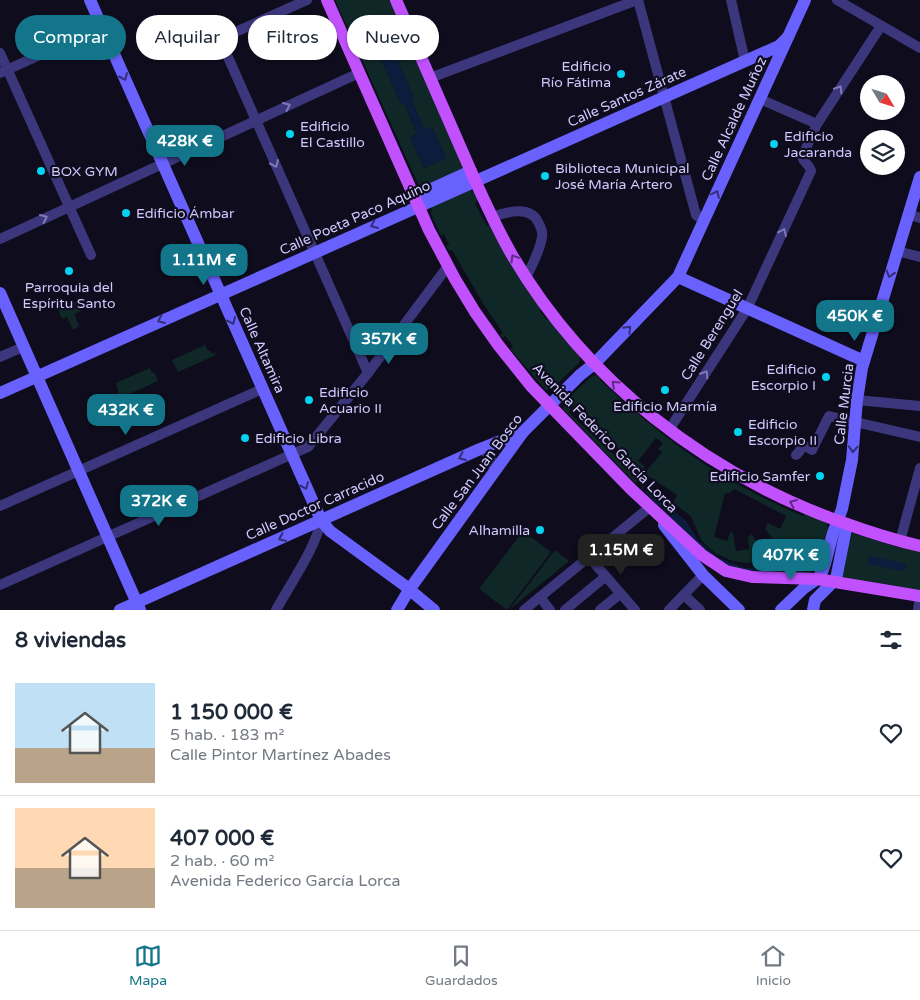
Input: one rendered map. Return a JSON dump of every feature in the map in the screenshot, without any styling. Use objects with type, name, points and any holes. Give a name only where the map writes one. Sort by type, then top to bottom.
[{"type":"main road","name":"Avenida Federico García Lorca","points":[[327,0],[416,202],[448,266],[491,336],[548,406],[650,507],[702,555],[726,571],[752,577],[824,578],[920,596]]},
{"type":"main road","points":[[396,0],[492,217],[526,278],[559,324],[594,364],[638,405],[669,430],[711,459],[756,485],[793,503],[842,522],[920,546]]},
{"type":"street","name":"Calle Altamira","points":[[90,0],[97,15]]},
{"type":"street","points":[[307,0],[220,39],[368,373]]},
{"type":"street","points":[[430,78],[638,0],[696,215],[699,217],[705,216]]},
{"type":"street","points":[[731,0],[745,62]]},
{"type":"street","name":"Calle Santos Zárate","points":[[473,176],[745,62],[776,53],[779,46],[788,37],[805,0]]},
{"type":"street","points":[[836,0],[920,48]]},
{"type":"street","name":"Calle Berenguel","points":[[669,430],[747,309],[802,200],[811,171],[811,168],[803,159],[803,154],[817,124],[881,26]]},
{"type":"street","points":[[0,53],[4,71],[91,255]]},
{"type":"street","name":"Calle Alcalde Muñoz","points":[[594,364],[678,276],[760,98],[776,53]]},
{"type":"street","points":[[4,71],[28,60]]},
{"type":"street","name":"Calle Altamira","points":[[117,60],[321,520]]},
{"type":"street","points":[[0,238],[359,73]]},
{"type":"street","points":[[760,98],[817,124]]},
{"type":"street","name":"Calle Poeta Paco Aquino","points":[[0,392],[314,252],[473,176]]},
{"type":"street","name":"Calle Murcia","points":[[824,578],[845,540],[842,522],[852,460],[857,400],[864,361],[897,251],[914,216],[920,177]]},
{"type":"street","points":[[492,217],[514,211],[526,212],[536,218],[542,229],[542,238],[526,278]]},
{"type":"street","points":[[897,251],[920,257]]},
{"type":"street","points":[[0,585],[308,447],[368,373],[448,266]]},
{"type":"street","points":[[678,276],[864,361]]},
{"type":"street","points":[[0,293],[138,606]]},
{"type":"street","points":[[0,357],[23,346]]},
{"type":"street","name":"Calle San Juan Bosco","points":[[397,610],[409,590],[523,432],[580,375],[594,364]]},
{"type":"street","points":[[0,506],[262,389]]},
{"type":"street","points":[[857,400],[920,406]]},
{"type":"street","points":[[796,454],[803,445],[812,450],[829,416],[920,437]]},
{"type":"street","name":"Calle Doctor Carracido","points":[[120,610],[138,606],[321,520],[480,449],[523,432]]},
{"type":"street","points":[[480,449],[490,454],[495,471]]},
{"type":"street","points":[[900,541],[920,468]]},
{"type":"street","points":[[524,610],[650,507],[703,575],[739,610]]},
{"type":"street","points":[[321,520],[330,531],[434,610]]},
{"type":"street","points":[[276,610],[314,542],[320,529],[321,520]]},
{"type":"street","points":[[589,557],[635,610]]},
{"type":"street","points":[[669,610],[703,575]]},
{"type":"street","points":[[564,610],[605,577]]},
{"type":"street","points":[[812,607],[824,578]]},
{"type":"street","points":[[781,610],[804,588],[824,578]]},
{"type":"street","points":[[600,610],[620,594]]},
{"type":"street","points":[[684,595],[700,610]]},
{"type":"street","points":[[918,610],[920,596]]},
{"type":"street","points":[[540,597],[550,610]]},
{"type":"green space","points":[[335,0],[390,0],[397,15],[347,15],[347,27]]},
{"type":"green space","points":[[362,60],[381,60],[401,104],[404,103],[417,134],[410,137],[424,168],[446,158],[432,127],[425,131],[411,99],[414,98],[397,60],[417,60],[462,162],[462,170],[422,188],[419,186]]},
{"type":"green space","points":[[469,190],[474,192],[479,200],[475,203],[487,226],[490,224],[543,308],[540,311],[547,320],[550,318],[581,356],[579,363],[551,390],[546,390],[510,349],[513,346],[505,336],[503,338],[500,335],[503,333],[484,305],[452,250],[449,251],[446,246],[449,245],[444,234],[441,236],[431,214],[432,206]]},
{"type":"green space","points":[[77,301],[81,311],[74,314],[79,326],[73,330],[67,317],[62,319],[58,309]]},
{"type":"green space","points":[[205,345],[208,351],[210,350],[212,354],[215,353],[216,355],[178,372],[172,360]]},
{"type":"green space","points":[[150,368],[158,381],[120,398],[116,383]]},
{"type":"green space","points":[[595,375],[601,378],[600,380],[643,418],[673,442],[721,475],[723,473],[728,476],[727,478],[784,508],[803,516],[805,513],[827,523],[828,527],[822,553],[817,566],[809,573],[785,574],[784,563],[777,558],[747,563],[732,561],[715,553],[701,540],[691,516],[673,503],[677,495],[650,477],[643,487],[643,491],[641,486],[644,476],[662,452],[658,449],[663,443],[656,438],[638,461],[645,466],[638,476],[636,484],[563,409],[565,401]],"holes":[[[573,406],[638,468],[634,474],[568,412]],[[734,489],[786,516],[780,529],[768,523],[765,529],[773,539],[761,547],[751,534],[748,537],[749,549],[736,551],[733,533],[730,532],[727,541],[714,537],[725,493],[730,493]]]},
{"type":"green space","points":[[523,531],[551,552],[507,610],[479,589]]},
{"type":"green space","points":[[852,533],[900,548],[920,551],[920,590],[843,577]]},
{"type":"green space","points":[[555,550],[569,561],[509,610]]},
{"type":"water","points":[[381,60],[397,60],[414,98],[411,100],[425,130],[432,127],[446,158],[424,168],[410,137],[417,133],[404,103],[401,104]]},
{"type":"water","points":[[647,489],[686,521],[699,541],[719,558],[745,568],[775,569],[778,574],[750,572],[731,568],[702,549],[645,492]]},
{"type":"water","points":[[870,556],[907,564],[904,571],[868,564]]},
{"type":"place","name":"Edificio Río Fátima","points":[[621,74]]},
{"type":"place","name":"Edificio El Castillo","points":[[290,134]]},
{"type":"place","name":"Edificio Jacaranda","points":[[774,144]]},
{"type":"place","name":"BOX GYM","points":[[41,171]]},
{"type":"place","name":"Biblioteca Municipal José María Artero","points":[[545,176]]},
{"type":"place","name":"Edificio Ámbar","points":[[126,213]]},
{"type":"place","name":"Parroquia del Espíritu Santo","points":[[69,271]]},
{"type":"place","name":"Edificio Escorpio I","points":[[826,377]]},
{"type":"place","name":"Edificio Marmía","points":[[665,390]]},
{"type":"place","name":"Edificio Acuario II","points":[[309,400]]},
{"type":"place","name":"Edificio Escorpio II","points":[[738,432]]},
{"type":"place","name":"Edificio Libra","points":[[245,438]]},
{"type":"place","name":"Edificio Samfer","points":[[820,476]]},
{"type":"place","name":"Alhamilla","points":[[540,530]]}]
